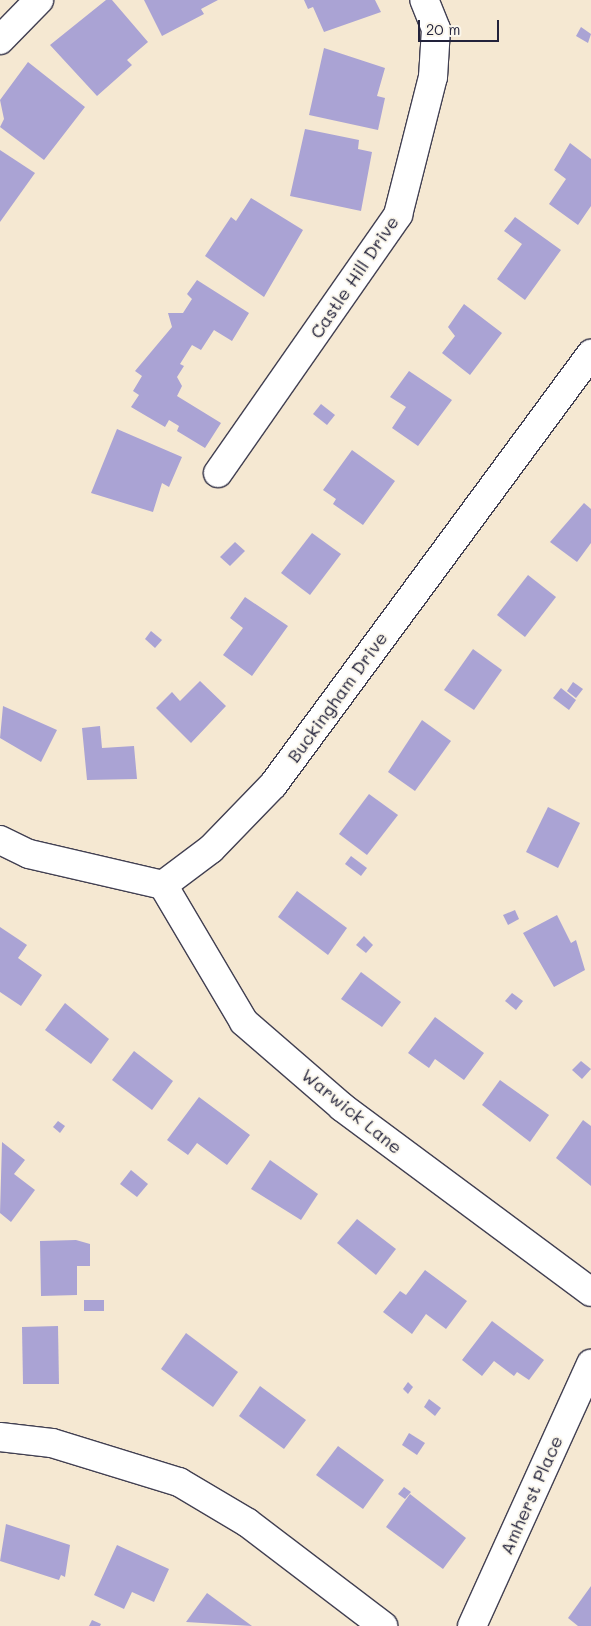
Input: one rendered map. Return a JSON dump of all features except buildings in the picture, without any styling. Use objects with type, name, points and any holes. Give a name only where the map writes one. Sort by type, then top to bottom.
[{"type":"street","points":[[0,40],[39,0]]},
{"type":"street","name":"Castle Hill Drive","points":[[218,473],[398,215],[433,77],[436,29],[424,0]]},
{"type":"street","name":"Buckingham Drive","points":[[163,885],[211,849],[273,785],[591,354]]},
{"type":"street","points":[[0,840],[29,854],[163,885]]},
{"type":"street","name":"Warwick Lane","points":[[163,885],[244,1022],[342,1107],[591,1292]]},
{"type":"street","name":"Amherst Place","points":[[472,1626],[591,1364]]},
{"type":"street","points":[[0,1436],[52,1443],[179,1482],[248,1523],[383,1626]]}]
